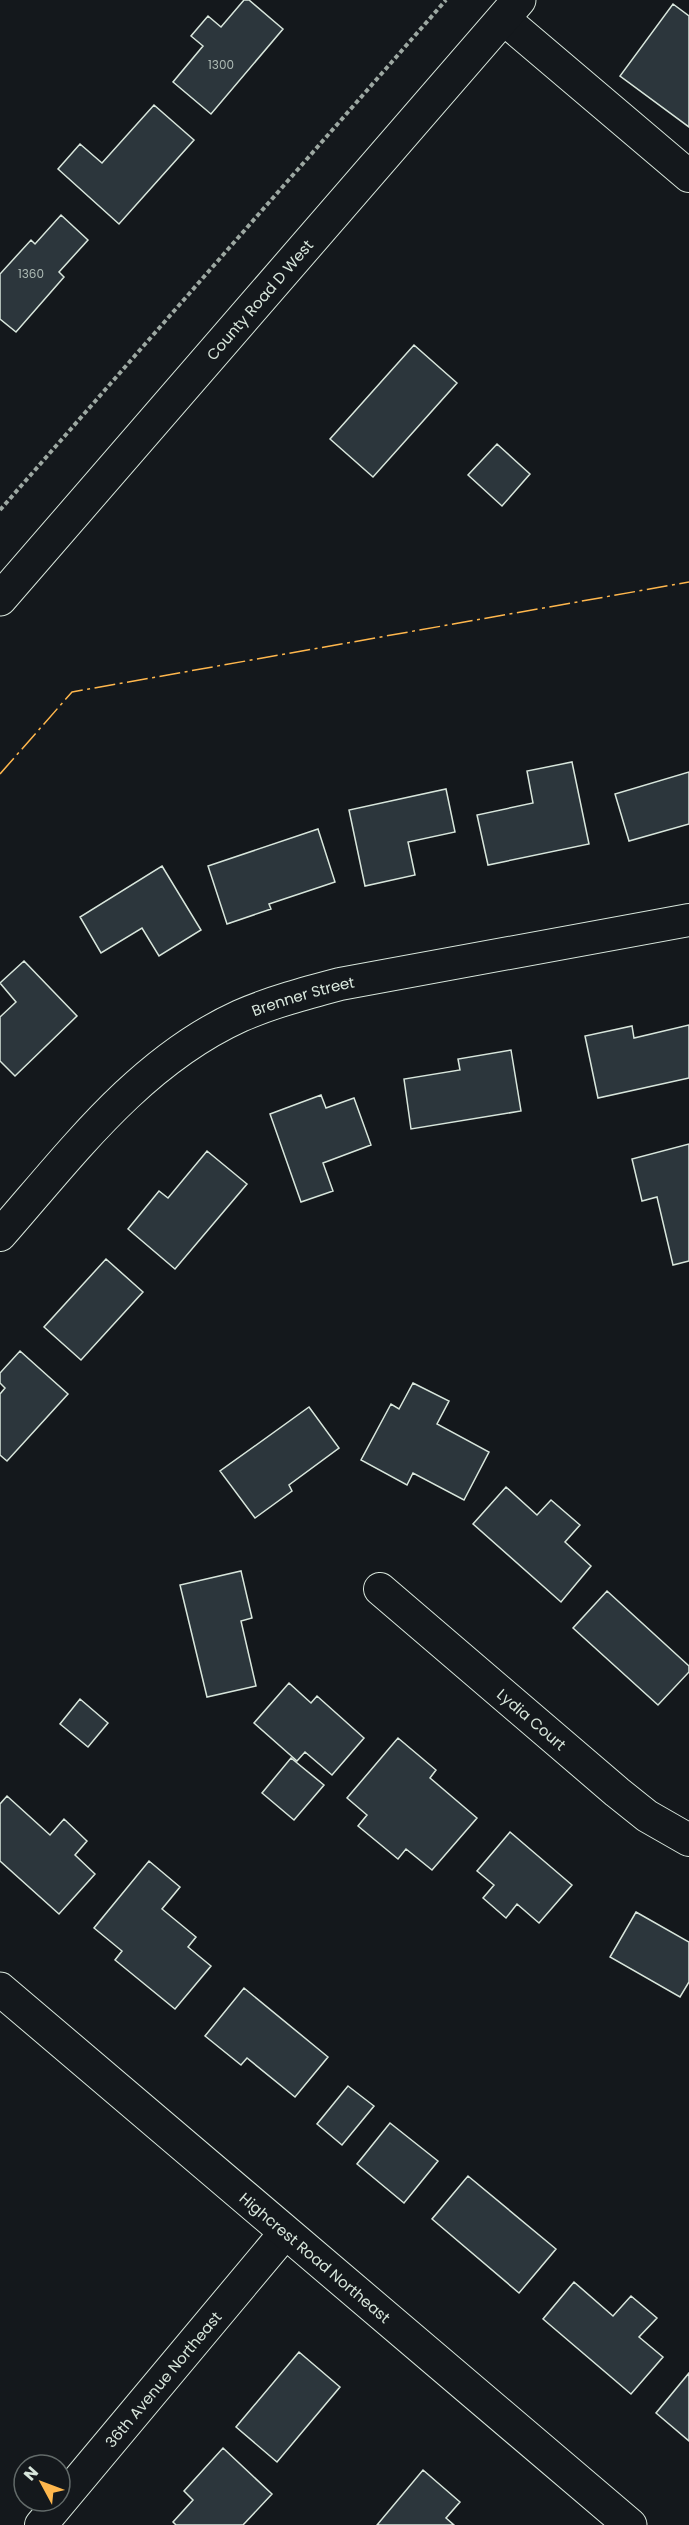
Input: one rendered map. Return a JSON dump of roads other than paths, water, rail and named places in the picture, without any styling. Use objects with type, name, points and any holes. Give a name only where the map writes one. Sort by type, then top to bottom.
[{"type":"street","points":[[512,9],[689,176]]},
{"type":"street","name":"County Road D West","points":[[0,599],[512,9]]},
{"type":"street","name":"Brenner Street","points":[[0,1235],[135,1085],[184,1047],[240,1016],[298,994],[340,984],[689,920]]},
{"type":"street","name":"Lydia Court","points":[[380,1589],[616,1792],[647,1816],[689,1840]]},
{"type":"street","name":"Highcrest Road Northeast","points":[[0,1989],[630,2525]]},
{"type":"street","name":"36th Avenue Northeast","points":[[41,2525],[285,2233]]}]
